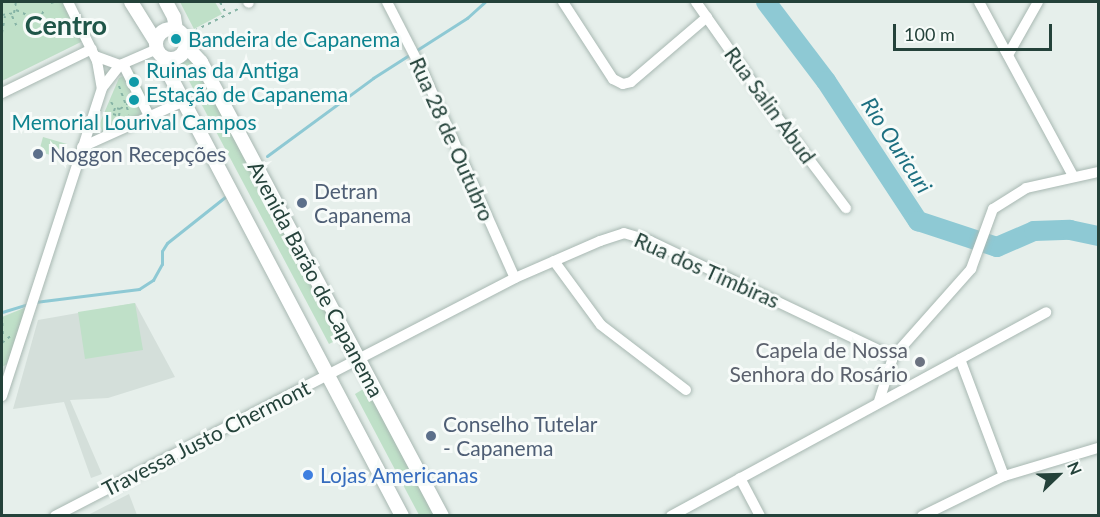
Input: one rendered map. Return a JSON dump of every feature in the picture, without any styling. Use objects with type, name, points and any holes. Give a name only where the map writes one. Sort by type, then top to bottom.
[{"type":"street","points":[[68,2],[93,52],[102,88]]},
{"type":"street","name":"Avenida Barão de Capanema","points":[[131,2],[159,49],[168,72],[330,374],[402,516]]},
{"type":"street","name":"Avenida Barão de Capanema","points":[[166,2],[182,37],[201,62],[357,360],[442,516]]},
{"type":"street","name":"Rua 28 de Outubro","points":[[387,2],[424,74],[514,278]]},
{"type":"street","points":[[563,2],[613,79],[623,84],[631,82],[707,17]]},
{"type":"street","name":"Rua Salin Abud","points":[[696,2],[846,208]]},
{"type":"street","points":[[979,2],[1073,176]]},
{"type":"street","points":[[1008,55],[1038,2]]},
{"type":"street","points":[[2,396],[102,88],[122,65],[159,49],[178,57],[182,37],[166,30],[159,49]]},
{"type":"street","points":[[2,93],[93,52],[122,65],[149,116]]},
{"type":"street","points":[[82,147],[184,101]]},
{"type":"street","points":[[879,401],[893,357],[907,339],[962,282],[978,253],[988,218],[1000,202],[1026,188],[1098,172]]},
{"type":"street","name":"Rua dos Timbiras","points":[[357,360],[514,278],[608,238],[632,234],[893,357]]},
{"type":"street","points":[[554,261],[601,325],[686,390]]},
{"type":"street","points":[[671,516],[1046,312]]},
{"type":"street","points":[[960,358],[1004,476]]},
{"type":"street","name":"Travessa Justo Chermont","points":[[55,516],[357,360]]},
{"type":"street","points":[[922,516],[1004,476],[1098,448]]},
{"type":"street","points":[[740,478],[760,516]]},
{"type":"path","points":[[2,33],[3,16],[11,15],[16,10],[16,2]]},
{"type":"path","points":[[220,2],[227,15]]},
{"type":"path","points":[[182,37],[249,2]]},
{"type":"path","points":[[16,10],[78,38]]},
{"type":"path","points":[[39,21],[44,10]]},
{"type":"path","points":[[11,15],[18,29]]},
{"type":"path","points":[[119,86],[129,115]]},
{"type":"path","points":[[111,102],[115,108],[113,112],[117,116],[121,114],[120,109]]},
{"type":"path","points":[[115,108],[120,109],[130,102]]},
{"type":"path","points":[[2,316],[2,335],[7,340],[2,343]]},
{"type":"shaded area","points":[[135,303],[175,377],[108,398],[70,400],[102,474],[91,478],[64,402],[13,409],[38,320]]},
{"type":"shaded area","points":[[129,494],[137,515],[88,515]]},
{"type":"green space","points":[[2,2],[64,2],[85,40],[2,81]]},
{"type":"green space","points":[[180,2],[215,2],[222,14],[194,29]]},
{"type":"green space","points":[[193,55],[345,336],[329,344],[179,62]]},
{"type":"green space","points":[[134,71],[152,109],[103,132],[99,125],[119,78]]},
{"type":"green space","points":[[43,137],[67,144],[62,159],[44,153],[40,148]]},
{"type":"green space","points":[[135,303],[143,350],[85,359],[78,312]]},
{"type":"green space","points":[[26,309],[7,364],[2,367],[2,317]]},
{"type":"green space","points":[[370,385],[439,515],[419,515],[355,394]]},
{"type":"waterway","points":[[267,156],[373,78],[467,18],[485,2]]},
{"type":"waterway","name":"Rio Ouricuri","points":[[766,2],[826,81],[918,221],[997,247],[1034,231],[1070,230],[1098,236]]},
{"type":"waterway","points":[[35,302],[139,289],[153,280],[162,264],[162,251],[167,243],[225,197]]},
{"type":"waterway","points":[[2,312],[28,304]]},
{"type":"place","name":"Bandeira de Capanema","points":[[176,39]]},
{"type":"place","name":"Ruinas da Antiga Estação de Capanema","points":[[134,82]]},
{"type":"place","name":"Memorial Lourival Campos","points":[[134,100]]},
{"type":"place","name":"Noggon Recepções","points":[[38,154]]},
{"type":"place","name":"Detran Capanema","points":[[302,203]]},
{"type":"place","name":"Capela de Nossa Senhora do Rosário","points":[[920,362]]},
{"type":"place","name":"Conselho Tutelar - Capanema","points":[[431,436]]},
{"type":"place","name":"Lojas Americanas","points":[[308,475]]},
{"type":"district","name":"Centro","points":[[66,25]]}]
